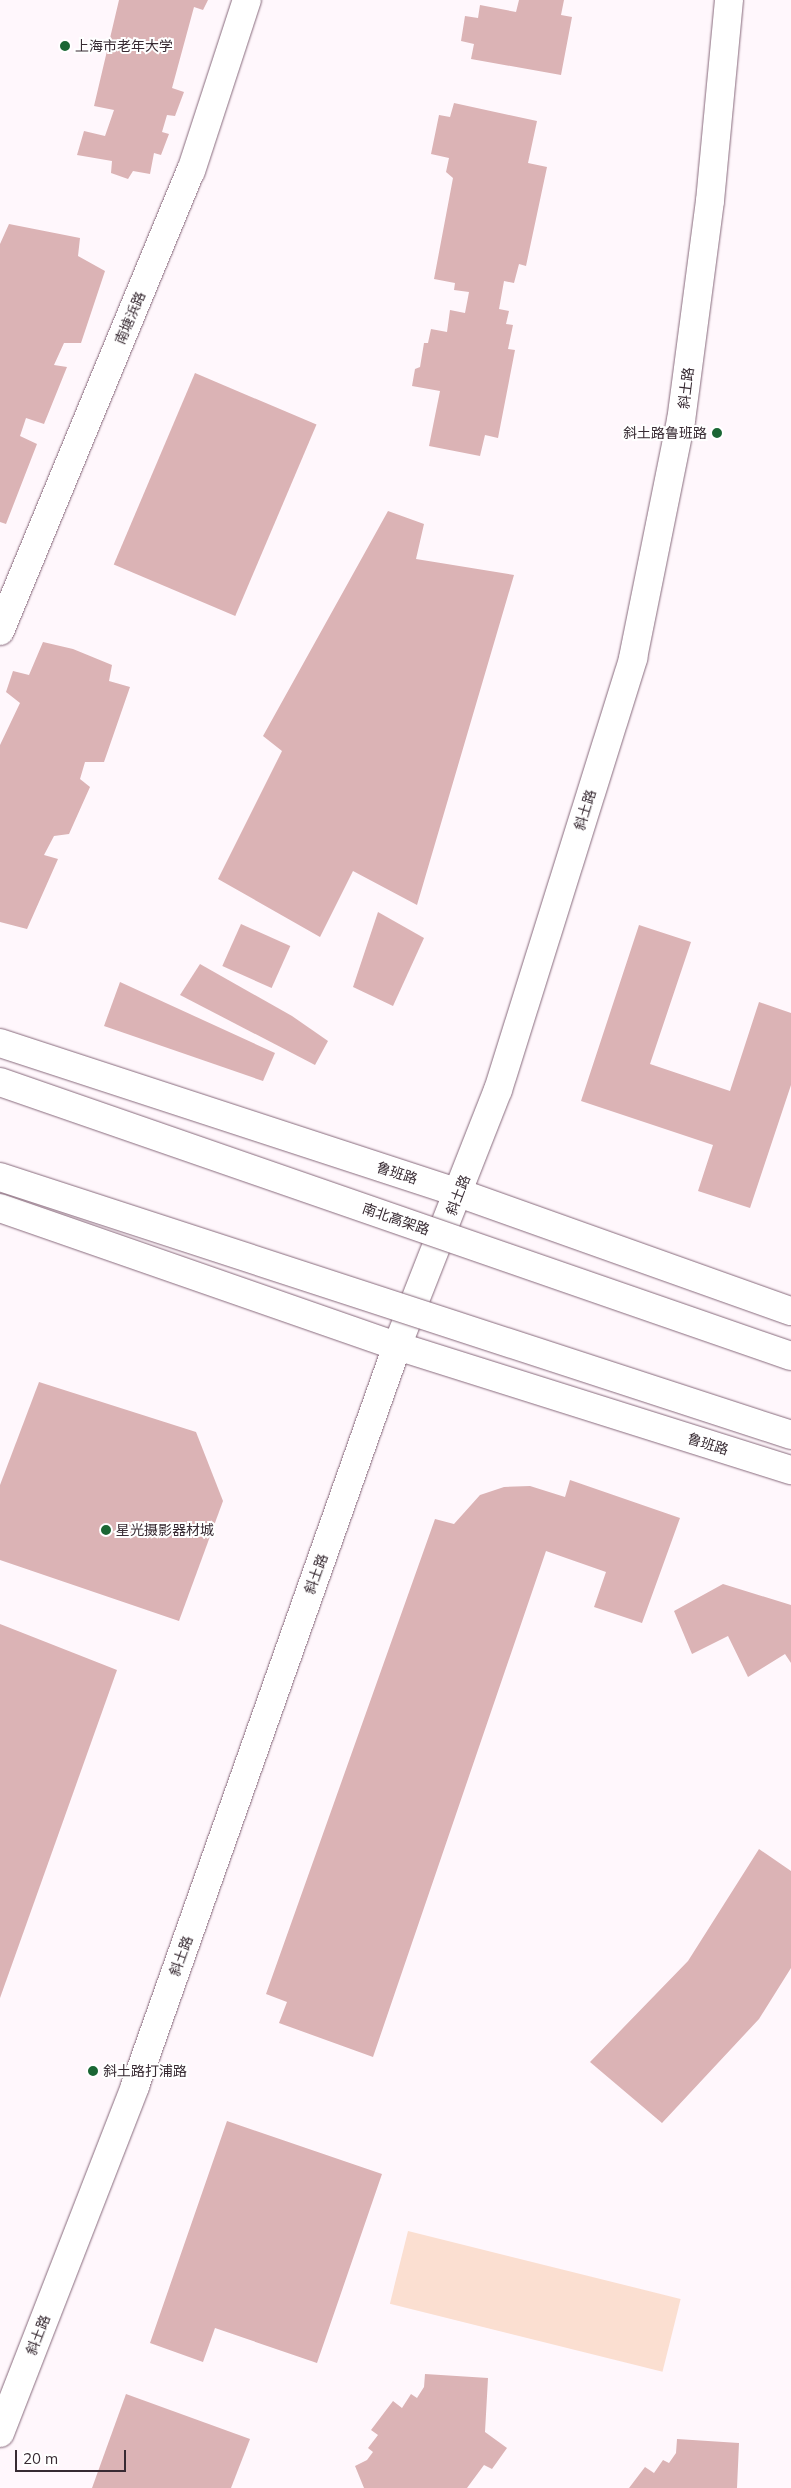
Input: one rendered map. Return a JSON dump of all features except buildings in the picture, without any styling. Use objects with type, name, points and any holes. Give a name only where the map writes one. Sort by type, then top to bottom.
[{"type":"main road","name":"南塘浜路","points":[[0,631],[191,171],[247,0]]},
{"type":"main road","name":"斜土路","points":[[0,2433],[135,2086],[397,1346],[459,1193],[498,1090],[633,658],[682,421],[710,201],[729,0]]},
{"type":"main road","name":"鲁班路","points":[[0,1043],[459,1193],[791,1312]]},
{"type":"main road","name":"南北高架路","points":[[0,1082],[791,1356]]},
{"type":"main road","points":[[0,1177],[791,1435]]},
{"type":"main road","name":"鲁班路","points":[[0,1208],[397,1346],[791,1470]]},
{"type":"shaded area","points":[[408,2231],[681,2299],[663,2372],[390,2304]]},
{"type":"place","name":"上海市老年大学","points":[[65,46]]},
{"type":"place","name":"斜土路鲁班路","points":[[717,433]]},
{"type":"place","name":"星光摄影器材城","points":[[106,1530]]},
{"type":"place","name":"斜土路打浦路","points":[[93,2071]]}]
